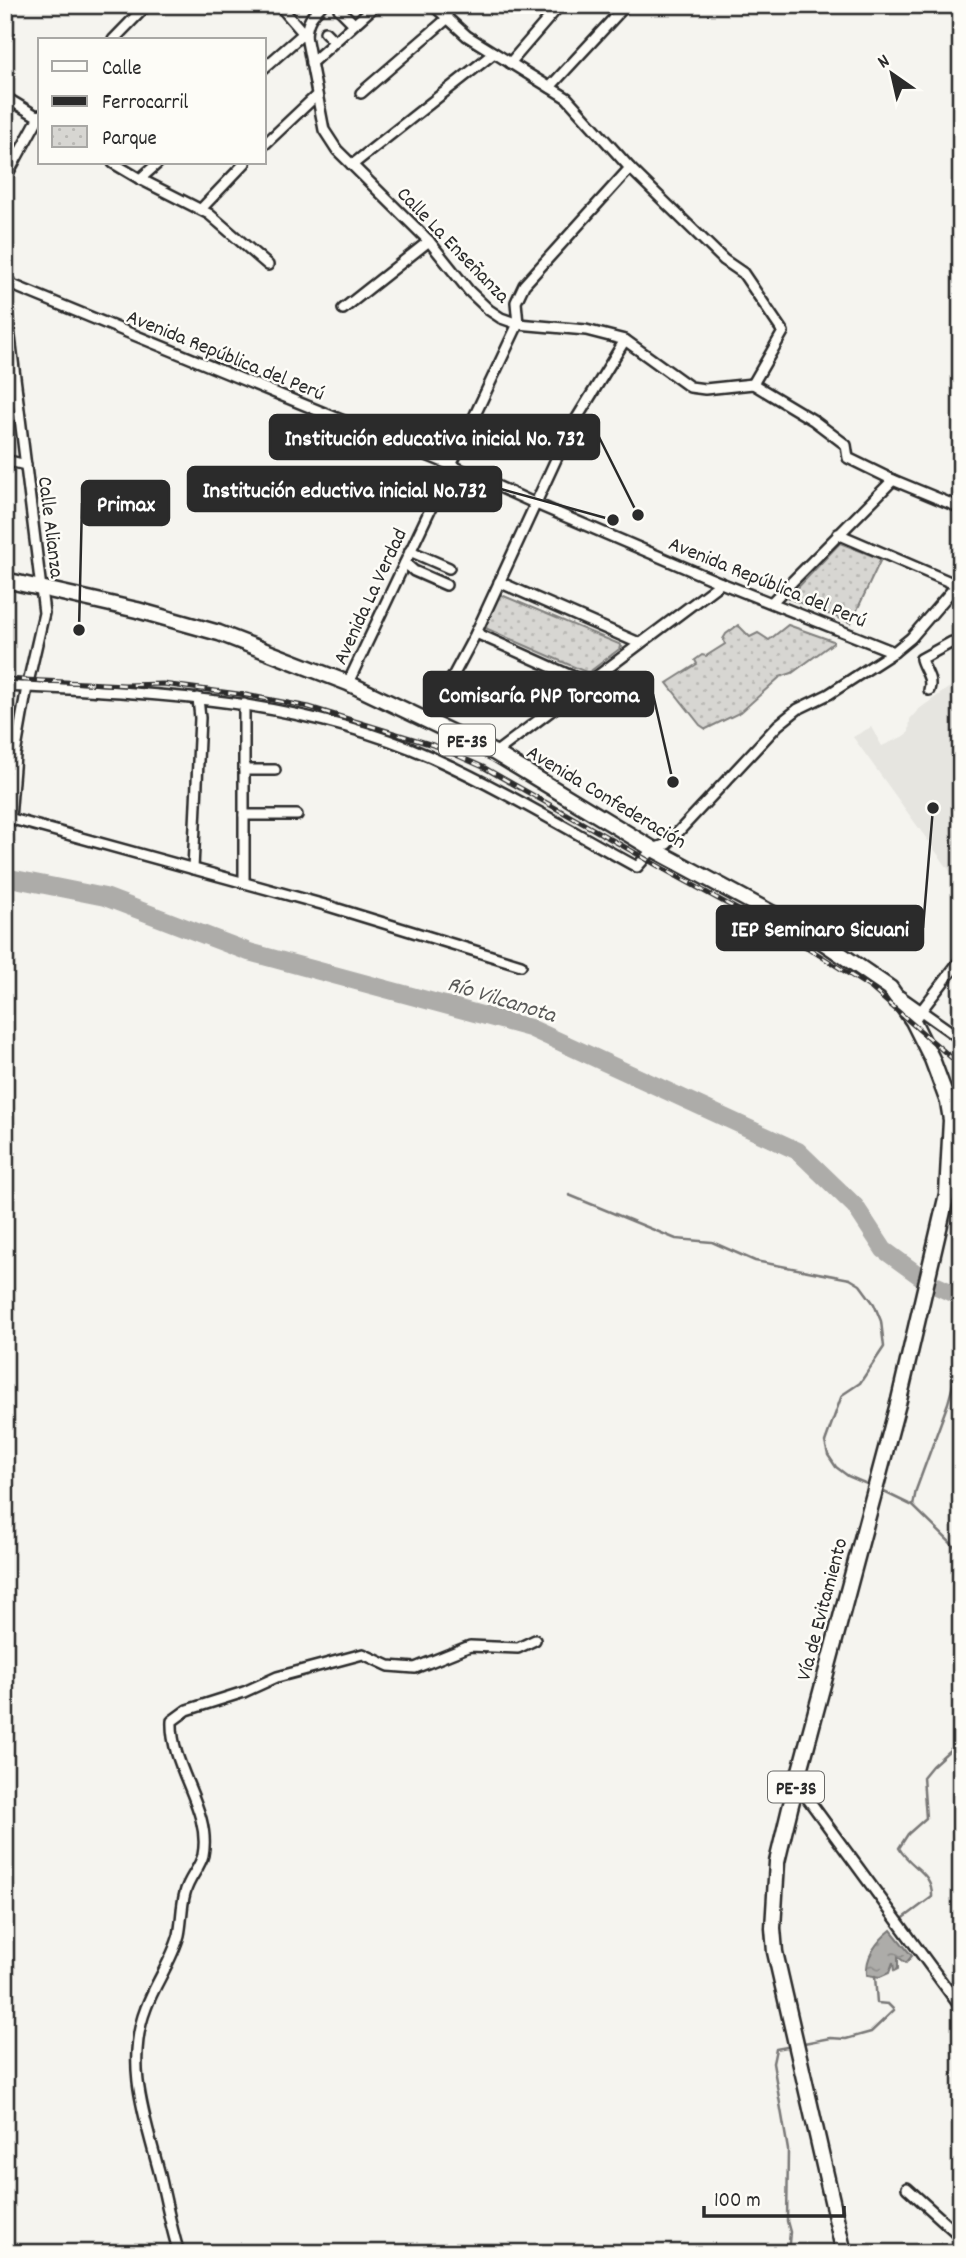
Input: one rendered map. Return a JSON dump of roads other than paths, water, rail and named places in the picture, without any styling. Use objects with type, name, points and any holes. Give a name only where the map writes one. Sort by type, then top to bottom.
[{"type":"highway","name":"Avenida Confederación","points":[[5,580],[137,610],[209,630],[348,683],[495,753],[653,849],[814,936],[890,988]]},
{"type":"highway","name":"Vía de Evitamiento","points":[[844,2253],[775,1952],[773,1928],[777,1862],[916,1326],[940,1226],[950,1170],[954,1099],[932,1059],[917,1016],[890,988]]},
{"type":"street","points":[[115,38],[147,5]]},
{"type":"street","points":[[279,5],[305,34]]},
{"type":"street","points":[[266,66],[305,34],[310,10],[322,5]]},
{"type":"street","points":[[433,5],[467,36],[567,98],[630,169],[724,260],[743,273],[783,331],[753,384],[813,420],[846,445],[848,458],[892,480],[961,508]]},
{"type":"street","points":[[510,63],[561,5]]},
{"type":"street","points":[[550,87],[626,5]]},
{"type":"street","points":[[311,63],[373,6]]},
{"type":"street","points":[[340,9],[354,24]]},
{"type":"street","points":[[361,93],[448,18]]},
{"type":"street","points":[[324,32],[334,41]]},
{"type":"street","name":"Calle La Enseñanza","points":[[305,34],[324,130],[337,150],[429,242],[469,291],[489,310],[518,324],[586,330],[625,340],[690,387],[753,384]]},
{"type":"street","points":[[352,165],[494,53]]},
{"type":"street","points":[[266,143],[317,95]]},
{"type":"street","points":[[5,97],[38,116]]},
{"type":"street","points":[[5,178],[38,120]]},
{"type":"street","points":[[115,164],[201,209],[268,264]]},
{"type":"street","points":[[140,179],[157,164]]},
{"type":"street","points":[[201,209],[244,164]]},
{"type":"street","name":"Avenida La Verdad","points":[[348,683],[518,324],[516,302],[524,285],[630,169]]},
{"type":"street","points":[[343,309],[429,242]]},
{"type":"street","name":"Calle Alianza","points":[[7,283],[6,304],[44,612],[15,755],[8,818]]},
{"type":"street","name":"Avenida República del Perú","points":[[7,283],[451,465],[721,583],[894,652]]},
{"type":"street","points":[[429,721],[476,633],[569,431],[625,340]]},
{"type":"street","points":[[5,460],[26,465]]},
{"type":"street","points":[[772,602],[892,480]]},
{"type":"street","points":[[5,685],[82,688],[269,707],[359,731],[430,757],[637,867],[653,849],[667,844],[778,725],[798,709],[829,694],[894,652],[911,638],[959,582],[838,534]]},
{"type":"street","points":[[410,551],[449,568]]},
{"type":"street","points":[[405,563],[414,571],[446,585]]},
{"type":"street","points":[[499,582],[639,643]]},
{"type":"street","points":[[495,753],[721,583]]},
{"type":"street","points":[[476,633],[587,683]]},
{"type":"street","points":[[929,690],[931,684],[921,659],[957,644]]},
{"type":"street","points":[[193,869],[200,718],[198,698]]},
{"type":"street","points":[[244,704],[244,883]]},
{"type":"street","points":[[244,770],[275,770]]},
{"type":"street","points":[[244,815],[297,815]]},
{"type":"street","points":[[8,818],[391,925],[521,965]]},
{"type":"street","points":[[961,959],[917,1016],[961,1039]]},
{"type":"street","points":[[180,2253],[141,2110],[138,2072],[139,2031],[146,2007],[162,1978],[178,1937],[185,1893],[190,1878],[203,1857],[205,1835],[174,1745],[172,1721],[187,1710],[243,1692],[277,1677],[363,1654],[389,1666],[415,1668],[470,1646],[518,1648],[535,1640]]},
{"type":"street","points":[[797,1784],[961,2008]]},
{"type":"street","points":[[907,2189],[961,2237]]},
{"type":"water","points":[[891,1930],[912,1956],[906,1963],[898,1957],[898,1969],[894,1971],[893,1962],[889,1973],[880,1977],[867,1975],[873,1950]]},
{"type":"waterway","name":"Río Vilcanota","points":[[5,877],[105,897],[249,952],[530,1028],[798,1151],[855,1206],[884,1250],[928,1282],[961,1297]]},
{"type":"waterway","points":[[569,1195],[676,1239],[712,1242],[755,1261],[850,1279],[860,1285],[874,1304],[881,1321],[884,1347],[860,1383],[842,1395],[825,1442],[828,1455],[836,1467],[848,1476],[867,1484]]},
{"type":"waterway","points":[[913,1506],[961,1356]]},
{"type":"waterway","points":[[884,1492],[913,1506],[961,1553]]},
{"type":"waterway","points":[[901,1920],[932,1897],[929,1881],[899,1848],[908,1834],[926,1818],[923,1777],[961,1740]]},
{"type":"waterway","points":[[804,2043],[830,2038],[846,2039],[871,2032],[894,2010],[888,2004],[877,2003],[875,1976]]},
{"type":"waterway","points":[[787,2047],[776,2049],[773,2063],[788,2150],[788,2253]]},
{"type":"railway","points":[[5,679],[125,685],[163,684],[246,695],[309,707],[436,746],[483,767],[808,948],[871,988],[961,1066]]},
{"type":"place","name":"Institución educativa inicial No. 732","points":[[638,515]]},
{"type":"place","name":"Institución eductiva inicial No.732","points":[[613,520]]},
{"type":"place","name":"Primax","points":[[79,630]]},
{"type":"place","name":"Comisaría PNP Torcoma","points":[[673,782]]},
{"type":"place","name":"IEP Seminaro Sicuani","points":[[933,808]]}]
